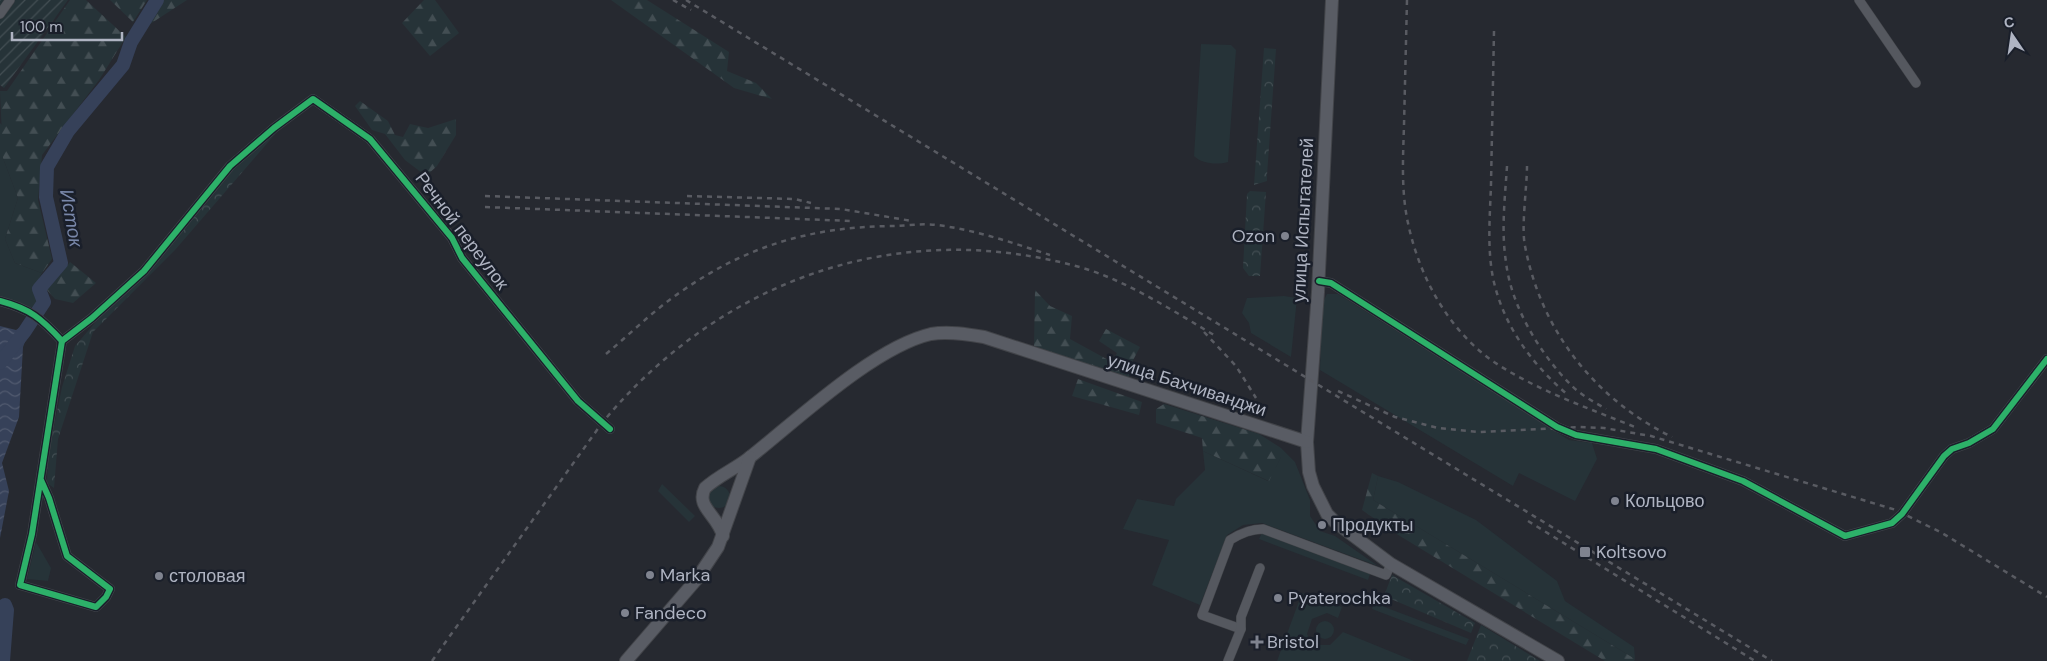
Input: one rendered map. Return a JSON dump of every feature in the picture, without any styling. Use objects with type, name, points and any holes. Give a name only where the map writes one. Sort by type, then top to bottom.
[{"type":"main road","name":"улица Испытателей","points":[[1307,442],[1319,281],[1332,0]]},
{"type":"main road","name":"улица Бахчиванджи","points":[[723,536],[714,516],[703,504],[702,493],[705,488],[750,457],[866,366],[908,342],[932,334],[958,333],[1003,343],[1307,442]]},
{"type":"main road","points":[[1307,442],[1311,479],[1318,499],[1327,514],[1391,564],[1558,661]]},
{"type":"main road","points":[[626,661],[696,580],[723,536],[732,504],[750,457]]},
{"type":"main road","points":[[714,516],[720,516],[732,504],[731,486],[722,481],[716,481]]},
{"type":"street","points":[[0,14],[10,0]]},
{"type":"street","points":[[1859,0],[1916,82]]},
{"type":"street","name":"Речной переулок","points":[[62,341],[92,318],[144,270],[230,166],[274,128],[313,99],[370,140],[447,231],[462,258],[551,370],[578,402],[610,429]]},
{"type":"street","points":[[1319,281],[1331,283],[1557,427],[1576,435],[1656,449],[1743,481],[1846,536],[1881,527],[1897,518],[1952,449],[1969,443],[1993,429],[2047,359]]},
{"type":"street","points":[[0,301],[28,309],[41,318],[62,341],[57,383],[43,454],[32,534],[20,585],[96,607],[106,597],[110,588],[67,556],[49,498],[40,480]]},
{"type":"street","points":[[1241,629],[1202,615],[1230,540],[1238,534],[1254,529],[1263,529],[1386,575],[1391,564]]},
{"type":"street","points":[[1228,661],[1241,629],[1241,617],[1260,568]]},
{"type":"green space","points":[[0,0],[68,0],[4,88],[0,85]]},
{"type":"green space","points":[[70,0],[86,0],[126,37],[99,80],[42,155],[38,200],[52,259],[42,273],[15,263],[5,239],[18,198],[3,158],[0,91],[7,91]]},
{"type":"green space","points":[[110,0],[147,0],[133,22]]},
{"type":"green space","points":[[164,0],[187,0],[147,26]]},
{"type":"green space","points":[[424,0],[435,0],[459,33],[430,56],[402,23]]},
{"type":"green space","points":[[611,0],[647,0],[729,52],[727,71],[756,83],[772,99],[734,88]]},
{"type":"green space","points":[[1201,44],[1231,45],[1236,50],[1228,162],[1224,163],[1205,162],[1194,156]]},
{"type":"green space","points":[[1264,48],[1276,49],[1267,181],[1254,185]]},
{"type":"green space","points":[[360,101],[388,121],[395,135],[403,137],[410,124],[428,128],[456,119],[456,135],[437,166],[426,176],[405,160],[385,134],[372,130],[355,106]]},
{"type":"green space","points":[[0,123],[3,126],[3,158],[18,198],[5,239],[15,263],[42,273],[34,289],[38,304],[35,309],[0,296]]},
{"type":"green space","points":[[274,128],[277,132],[175,250],[93,332],[58,439],[54,488],[47,483],[48,456],[62,387],[75,346],[210,189]]},
{"type":"green space","points":[[1250,191],[1266,192],[1260,276],[1249,276],[1243,268],[1247,194]]},
{"type":"green space","points":[[70,262],[96,283],[73,303],[55,299],[47,290]]},
{"type":"green space","points":[[1035,290],[1050,306],[1072,316],[1070,339],[1112,362],[1117,353],[1099,341],[1106,329],[1140,347],[1131,364],[1129,378],[1034,346]]},
{"type":"green space","points":[[1327,294],[1338,294],[1569,440],[1592,443],[1597,459],[1575,501],[1519,473],[1513,486],[1320,370],[1322,304]]},
{"type":"green space","points":[[1284,296],[1297,298],[1291,357],[1251,333],[1249,323],[1242,313],[1247,298]]},
{"type":"green space","points":[[1078,379],[1142,402],[1139,415],[1072,396]]},
{"type":"green space","points":[[1164,404],[1259,434],[1281,448],[1281,457],[1269,481],[1203,451],[1202,438],[1156,423],[1156,409]]},
{"type":"green space","points":[[1281,448],[1295,462],[1310,500],[1310,516],[1320,531],[1335,536],[1378,566],[1262,523],[1243,525],[1227,535],[1200,605],[1152,585],[1169,540],[1123,529],[1137,499],[1174,506],[1176,499],[1205,470],[1203,451],[1268,481],[1281,457]]},
{"type":"green space","points":[[1372,473],[1378,476],[1373,500],[1635,659],[1634,661],[1605,661],[1395,533],[1362,510]]},
{"type":"green space","points":[[1378,476],[1398,482],[1476,520],[1557,581],[1565,601],[1634,647],[1635,659],[1373,500]]},
{"type":"green space","points":[[662,484],[695,516],[689,522],[658,491]]},
{"type":"green space","points":[[719,486],[727,489],[730,497],[727,505],[719,508],[711,505],[708,497],[711,489]]},
{"type":"green space","points":[[1263,531],[1371,571],[1368,580],[1259,539]]},
{"type":"green space","points":[[36,542],[51,568],[48,581],[27,579]]},
{"type":"green space","points":[[1392,575],[1475,623],[1471,633],[1384,596]]},
{"type":"green space","points":[[1302,593],[1342,607],[1338,618],[1327,613],[1312,619],[1307,634],[1313,645],[1330,645],[1343,632],[1414,661],[1277,661]]},
{"type":"green space","points":[[1374,603],[1469,639],[1466,645],[1372,609]]},
{"type":"green space","points":[[1325,621],[1332,623],[1334,630],[1332,637],[1325,639],[1318,637],[1316,630],[1318,623]]},
{"type":"green space","points":[[1481,625],[1540,661],[1467,661]]},
{"type":"water","points":[[0,326],[16,330],[22,326],[29,331],[23,347],[19,417],[2,463],[9,491],[0,538]]},
{"type":"waterway","name":"Исток","points":[[0,363],[25,331],[44,302],[39,289],[61,263],[46,197],[47,167],[68,131],[123,65],[131,42],[157,0]]},
{"type":"waterway","points":[[3,661],[7,610],[5,605]]},
{"type":"railway","points":[[673,0],[691,10]]},
{"type":"railway","points":[[686,0],[1772,661]]},
{"type":"railway","points":[[1407,0],[1403,187],[1413,243],[1428,282],[1449,318],[1478,349],[1494,362],[1545,390],[1635,427]]},
{"type":"railway","points":[[1494,31],[1489,237],[1493,277],[1501,305],[1515,334],[1534,361],[1568,395]]},
{"type":"railway","points":[[1507,166],[1504,238],[1506,262],[1514,295],[1529,328],[1548,359],[1579,392],[1606,409]]},
{"type":"railway","points":[[1527,166],[1524,218],[1525,246],[1533,277],[1544,306],[1558,334],[1596,382],[1619,403],[1644,421],[1672,437]]},
{"type":"railway","points":[[485,196],[841,209],[912,221]]},
{"type":"railway","points":[[687,196],[795,199],[811,203]]},
{"type":"railway","points":[[485,207],[852,221]]},
{"type":"railway","points":[[606,354],[660,307],[704,277],[754,251],[806,235],[862,227],[931,224],[980,234],[1050,255]]},
{"type":"railway","points":[[432,661],[602,423],[650,373],[702,330],[759,297],[819,272],[882,256],[948,250],[1015,254],[1083,268],[1100,274],[1150,298],[1214,335]]},
{"type":"railway","points":[[1204,332],[1236,366],[1256,398]]},
{"type":"railway","points":[[1338,391],[1395,417],[1438,428],[1479,432],[1580,427],[1604,428],[1651,436],[1896,510],[1942,533],[2047,597]]},
{"type":"railway","points":[[1528,521],[1755,661]]},
{"type":"cycle path","points":[[62,341],[92,318],[144,271],[230,166],[274,128],[313,99],[370,139],[452,238],[462,258],[578,401],[610,429]]},
{"type":"cycle path","points":[[1319,281],[1331,283],[1557,427],[1576,435],[1656,449],[1743,481],[1845,536],[1892,523],[1902,514],[1944,456],[1952,449],[1969,443],[1993,429],[2047,359]]},
{"type":"cycle path","points":[[0,301],[19,307],[34,315],[62,341],[32,534],[20,585],[96,607],[106,597],[110,589],[67,556],[49,498],[41,480]]},
{"type":"place","name":"Ozon","points":[[1285,236]]},
{"type":"place","name":"Кольцово","points":[[1615,501]]},
{"type":"place","name":"Продукты","points":[[1322,525]]},
{"type":"place","name":"Koltsovo","points":[[1585,552]]},
{"type":"place","name":"Marka","points":[[650,575]]},
{"type":"place","name":"столовая","points":[[159,576]]},
{"type":"place","name":"Pyaterochka","points":[[1278,598]]},
{"type":"place","name":"Fandeco","points":[[625,613]]},
{"type":"place","name":"Bristol","points":[[1257,642]]}]
